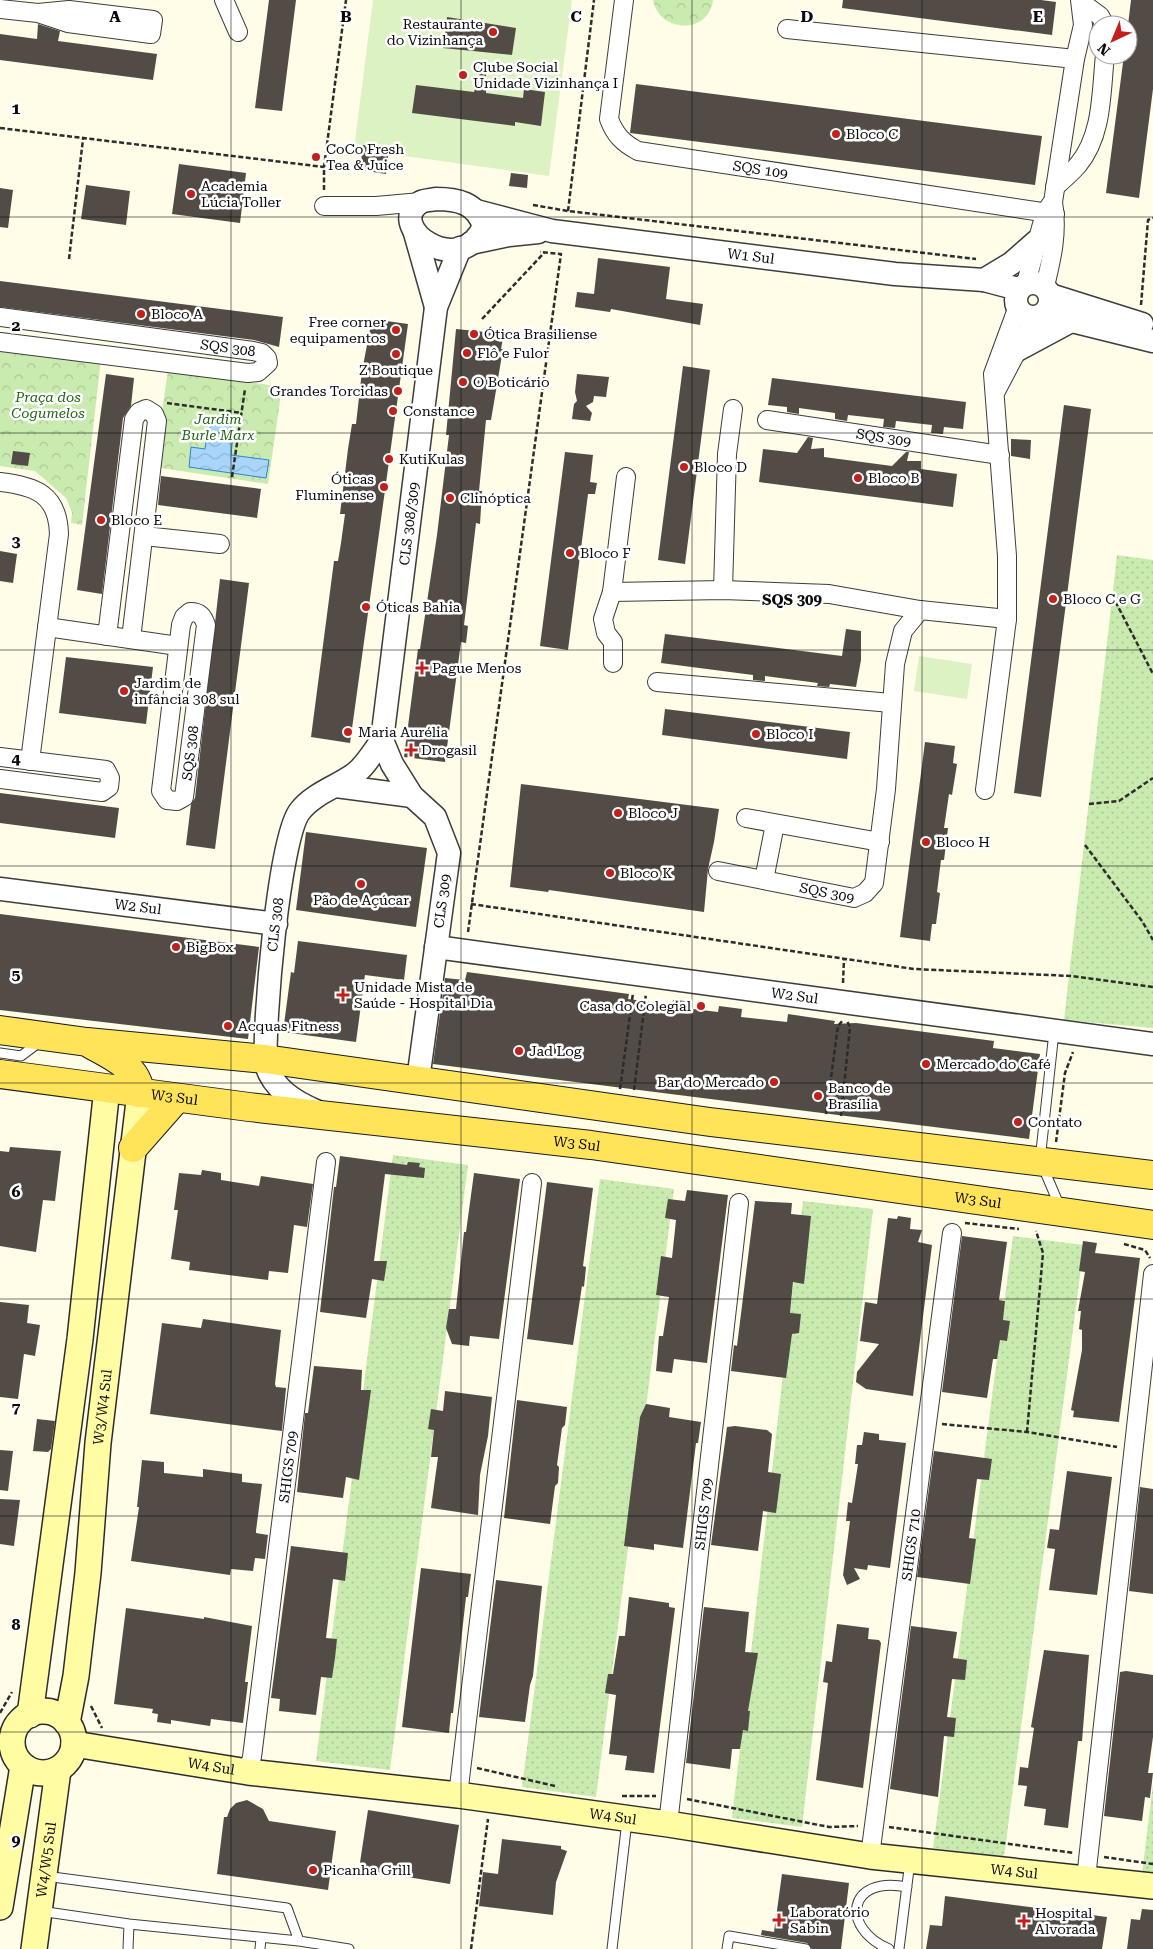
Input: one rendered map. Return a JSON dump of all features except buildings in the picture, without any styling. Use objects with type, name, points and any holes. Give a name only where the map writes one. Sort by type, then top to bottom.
[{"type":"main road","points":[[0,1030],[87,1042],[265,1059],[620,1110],[720,1128],[831,1136],[980,1159],[1048,1152],[1153,1175]]},
{"type":"main road","points":[[87,1042],[128,1069],[137,1079],[140,1093]]},
{"type":"main road","name":"W3 Sul","points":[[0,1074],[330,1117],[591,1145],[1153,1225]]},
{"type":"main road","points":[[30,1715],[48,1567],[80,1339],[108,1088]]},
{"type":"main road","name":"W3/W4 Sul","points":[[70,1733],[88,1573],[98,1443],[140,1093]]},
{"type":"main road","points":[[133,1148],[177,1098]]},
{"type":"main road","points":[[591,1145],[606,1138],[620,1110]]},
{"type":"main road","points":[[83,1303],[99,1311],[105,1311],[114,1306]]},
{"type":"main road","points":[[80,1339],[87,1335],[99,1333],[110,1339]]},
{"type":"main road","points":[[66,1440],[98,1443]]},
{"type":"main road","points":[[48,1567],[88,1573]]},
{"type":"main road","points":[[43,1712],[56,1714],[70,1733],[69,1758],[58,1770],[46,1773],[34,1772],[23,1766],[16,1757],[7,1733],[22,1719],[43,1712]]},
{"type":"main road","name":"W4 Sul","points":[[70,1733],[248,1772],[491,1799],[624,1807],[668,1824],[870,1856],[910,1860],[1087,1867],[1153,1886]]},
{"type":"main road","points":[[0,1907],[23,1766]]},
{"type":"main road","name":"W4/W5 Sul","points":[[34,1949],[58,1770]]},
{"type":"street","points":[[224,0],[238,32]]},
{"type":"street","name":"SQS 109","points":[[624,0],[609,119],[614,133],[626,145],[638,152],[1052,204]]},
{"type":"street","points":[[1081,1],[1099,15]]},
{"type":"street","points":[[985,790],[1007,619],[1007,556],[993,374],[1054,252],[1052,204],[1082,25],[1081,1]]},
{"type":"street","points":[[0,9],[38,13],[69,10],[153,20],[151,34],[68,23],[38,13]]},
{"type":"street","points":[[786,29],[1075,59]]},
{"type":"street","points":[[995,394],[1017,350],[1031,299],[1037,241],[1052,204],[1090,146],[1099,120],[1104,65]]},
{"type":"street","points":[[324,206],[376,206],[448,199],[462,201],[476,210],[484,226],[480,235],[466,246],[451,250],[436,248],[412,228],[376,206]]},
{"type":"street","points":[[412,228],[412,212],[421,202]]},
{"type":"street","name":"W1 Sul","points":[[476,210],[552,231],[950,279],[984,280],[1031,299],[1071,321],[1148,331]]},
{"type":"street","name":"CLS 308/309","points":[[412,228],[436,307]]},
{"type":"street","name":"W1 Sul","points":[[466,246],[509,235],[552,231]]},
{"type":"street","points":[[984,280],[1012,263],[1037,241]]},
{"type":"street","name":"CLS 308/309","points":[[382,740],[436,307],[466,246]]},
{"type":"street","name":"W1 Sul","points":[[950,279],[1148,331]]},
{"type":"street","name":"SQS 308","points":[[0,317],[253,351],[262,353],[267,358],[268,364],[258,372],[248,373],[0,342]]},
{"type":"street","points":[[1017,350],[1071,321]]},
{"type":"street","points":[[107,636],[134,419],[139,412],[146,409],[154,414],[157,421],[131,639]]},
{"type":"street","points":[[723,590],[726,473],[733,409]]},
{"type":"street","name":"SQS 309","points":[[767,420],[1000,455]]},
{"type":"street","points":[[613,663],[612,642],[606,633],[603,618],[612,592],[626,477]]},
{"type":"street","points":[[0,482],[22,485],[40,491],[59,517],[59,534],[30,760]]},
{"type":"street","points":[[144,536],[220,544]]},
{"type":"street","points":[[612,592],[723,590],[829,594],[920,610],[1007,619]]},
{"type":"street","name":"SQS 309","points":[[718,871],[854,898],[874,884],[886,789],[895,664],[903,631],[920,610]]},
{"type":"street","name":"SQS 308","points":[[190,612],[196,612],[203,617],[206,625],[184,797],[177,801],[167,800],[161,791],[178,646],[184,617],[190,612]]},
{"type":"street","points":[[47,627],[178,646]]},
{"type":"street","points":[[657,682],[891,703]]},
{"type":"street","name":"CLS 308","points":[[330,1117],[300,1104],[281,1091],[268,1072],[265,1059],[276,924],[287,844],[294,821],[305,805],[355,774],[382,740]]},
{"type":"street","name":"CLS 309","points":[[382,740],[392,764],[412,796],[435,817],[449,854],[418,1080]]},
{"type":"street","points":[[0,757],[106,770],[110,778],[108,787],[102,792],[0,779]]},
{"type":"street","points":[[336,786],[412,796]]},
{"type":"street","points":[[746,818],[880,842]]},
{"type":"street","points":[[764,880],[775,824]]},
{"type":"street","name":"W2 Sul","points":[[0,889],[276,924]]},
{"type":"street","name":"W2 Sul","points":[[436,947],[846,1004],[1153,1044]]},
{"type":"street","name":"SHIGS 709","points":[[248,1772],[252,1757],[326,1162]]},
{"type":"street","points":[[458,1795],[532,1183]]},
{"type":"street","name":"SHIGS 709","points":[[668,1824],[739,1203]]},
{"type":"street","name":"SHIGS 710","points":[[870,1856],[928,1422],[958,1228]]},
{"type":"street","points":[[1087,1867],[1153,1274]]},
{"type":"lane","points":[[1054,1032],[1048,1152],[1062,1211]]},
{"type":"lane","points":[[0,1053],[21,1056],[47,1036]]},
{"type":"lane","points":[[612,1949],[624,1807]]},
{"type":"lane","points":[[899,1949],[910,1860]]},
{"type":"lane","points":[[45,1876],[287,1908],[299,1941]]},
{"type":"lane","points":[[889,1949],[879,1944],[863,1930],[856,1915],[859,1899],[873,1886],[893,1884],[906,1887]]},
{"type":"lane","points":[[40,1911],[130,1924],[299,1941],[349,1949]]},
{"type":"lane","points":[[128,1949],[130,1924]]},
{"type":"lane","points":[[727,1949],[729,1936],[806,1949]]},
{"type":"lane","points":[[260,1949],[261,1938]]},
{"type":"path","points":[[324,206],[324,167],[346,0]]},
{"type":"path","points":[[568,211],[594,0]]},
{"type":"path","points":[[0,128],[324,167]]},
{"type":"path","points":[[69,259],[83,139]]},
{"type":"path","points":[[532,205],[568,211],[1012,263]]},
{"type":"path","points":[[1148,331],[1148,220],[1153,218]]},
{"type":"path","points":[[465,951],[561,254],[536,251]]},
{"type":"path","points":[[482,319],[544,252]]},
{"type":"path","points":[[232,477],[246,388]]},
{"type":"path","points":[[157,421],[160,402],[242,413]]},
{"type":"path","points":[[1112,595],[1153,674]]},
{"type":"path","points":[[1089,804],[1119,801],[1153,778]]},
{"type":"path","points":[[1085,844],[1142,921],[1153,940]]},
{"type":"path","points":[[472,904],[914,968],[1071,976],[1153,987]]},
{"type":"path","points":[[844,958],[842,979],[846,1004]]},
{"type":"path","points":[[633,993],[646,994],[620,1110],[633,993]]},
{"type":"path","points":[[845,1018],[850,1027],[831,1136],[838,1026],[845,1018]]},
{"type":"path","points":[[1048,1152],[1065,1073],[1073,1053],[1076,1035]]},
{"type":"path","points":[[958,1228],[1024,1230]]},
{"type":"path","points":[[1030,1230],[1045,1232]]},
{"type":"path","points":[[1027,1432],[1043,1253],[1036,1231]]},
{"type":"path","points":[[1119,1243],[1145,1250],[1153,1264]]},
{"type":"path","points":[[928,1422],[1027,1432],[1134,1449]]},
{"type":"path","points":[[0,1713],[16,1685],[36,1670]]},
{"type":"path","points":[[76,1676],[101,1727],[107,1732]]},
{"type":"path","points":[[463,1765],[563,1788]]},
{"type":"path","points":[[624,1807],[671,1796],[829,1827],[875,1825],[1087,1867],[1153,1864]]},
{"type":"path","points":[[471,1949],[491,1799]]},
{"type":"green space","name":"Clube Social Unidade Vizinhança I","points":[[373,0],[572,0],[549,176],[354,149]]},
{"type":"green space","points":[[653,0],[713,0],[710,11],[703,19],[694,24],[684,26],[664,19],[657,11]]},
{"type":"green space","name":"Praça dos Cogumelos","points":[[0,346],[101,359],[82,525],[71,523],[72,512],[66,498],[35,471],[0,466]]},
{"type":"green space","name":"Jardim Burle Marx","points":[[168,370],[282,387],[268,484],[154,467]]},
{"type":"green space","points":[[1117,555],[1153,560],[1153,1028],[1064,1020]]},
{"type":"green space","points":[[919,656],[972,664],[967,699],[914,691]]},
{"type":"green space","points":[[393,1155],[468,1165],[390,1770],[316,1761]]},
{"type":"green space","points":[[600,1179],[674,1189],[596,1797],[522,1787]]},
{"type":"green space","points":[[803,1201],[873,1209],[802,1827],[732,1818]]},
{"type":"green space","points":[[1013,1236],[1084,1245],[1004,1857],[933,1848]]},
{"type":"green space","points":[[1153,1784],[1153,1876],[1142,1874]]},
{"type":"water","points":[[220,420],[225,422],[231,430],[231,455],[269,460],[266,478],[189,467],[191,447],[205,449],[208,429]]},
{"type":"place","name":"Restaurante do Vizinhança","points":[[493,32]]},
{"type":"place","name":"Clube Social Unidade Vizinhança I","points":[[463,75]]},
{"type":"place","name":"Bloco C","points":[[836,134]]},
{"type":"place","name":"CoCo Fresh Tea & Juice","points":[[316,157]]},
{"type":"place","name":"Academia Lúcia Toller","points":[[191,194]]},
{"type":"place","name":"Bloco A","points":[[141,314]]},
{"type":"place","name":"Free corner equipamentos","points":[[396,330]]},
{"type":"place","name":"Ótica Brasiliense","points":[[474,334]]},
{"type":"place","name":"Flô e Fulor","points":[[467,353]]},
{"type":"place","name":"Z Boutique","points":[[396,354]]},
{"type":"place","name":"O Boticário","points":[[463,382]]},
{"type":"place","name":"Grandes Torcidas","points":[[398,391]]},
{"type":"place","name":"Constance","points":[[393,411]]},
{"type":"place","name":"KutiKulas","points":[[389,459]]},
{"type":"place","name":"Bloco D","points":[[684,467]]},
{"type":"place","name":"Bloco B","points":[[858,478]]},
{"type":"place","name":"Óticas Fluminense","points":[[384,487]]},
{"type":"place","name":"Clinóptica","points":[[450,498]]},
{"type":"place","name":"Bloco E","points":[[101,520]]},
{"type":"place","name":"Bloco F","points":[[570,553]]},
{"type":"place","name":"Bloco C e G","points":[[1053,599]]},
{"type":"place","name":"Óticas Bahia","points":[[366,607]]},
{"type":"place","name":"Pague Menos","points":[[422,668]]},
{"type":"place","name":"Jardim de infância 308 sul","points":[[124,691]]},
{"type":"place","name":"Maria Aurélia","points":[[348,732]]},
{"type":"place","name":"Bloco I","points":[[756,734]]},
{"type":"place","name":"Drogasil","points":[[411,750]]},
{"type":"place","name":"Bloco J","points":[[618,813]]},
{"type":"place","name":"Bloco H","points":[[926,842]]},
{"type":"place","name":"Bloco K","points":[[610,873]]},
{"type":"place","name":"Pão de Açúcar","points":[[361,884]]},
{"type":"place","name":"BigBox","points":[[176,947]]},
{"type":"place","name":"Unidade Mista de Saúde - Hospital Dia","points":[[343,995]]},
{"type":"place","name":"Casa do Colegial","points":[[701,1006]]},
{"type":"place","name":"Acquas Fitness","points":[[228,1026]]},
{"type":"place","name":"Jad Log","points":[[519,1051]]},
{"type":"place","name":"Mercado do Café","points":[[926,1064]]},
{"type":"place","name":"Bar do Mercado","points":[[774,1082]]},
{"type":"place","name":"Banco de Brasília","points":[[818,1096]]},
{"type":"place","name":"Contato","points":[[1018,1122]]},
{"type":"place","name":"Picanha Grill","points":[[313,1870]]},
{"type":"place","name":"Laboratório Sabin","points":[[779,1920]]},
{"type":"place","name":"Hospital Alvorada","points":[[1024,1921]]},
{"type":"district","name":"SQS 309","points":[[792,600]]}]
